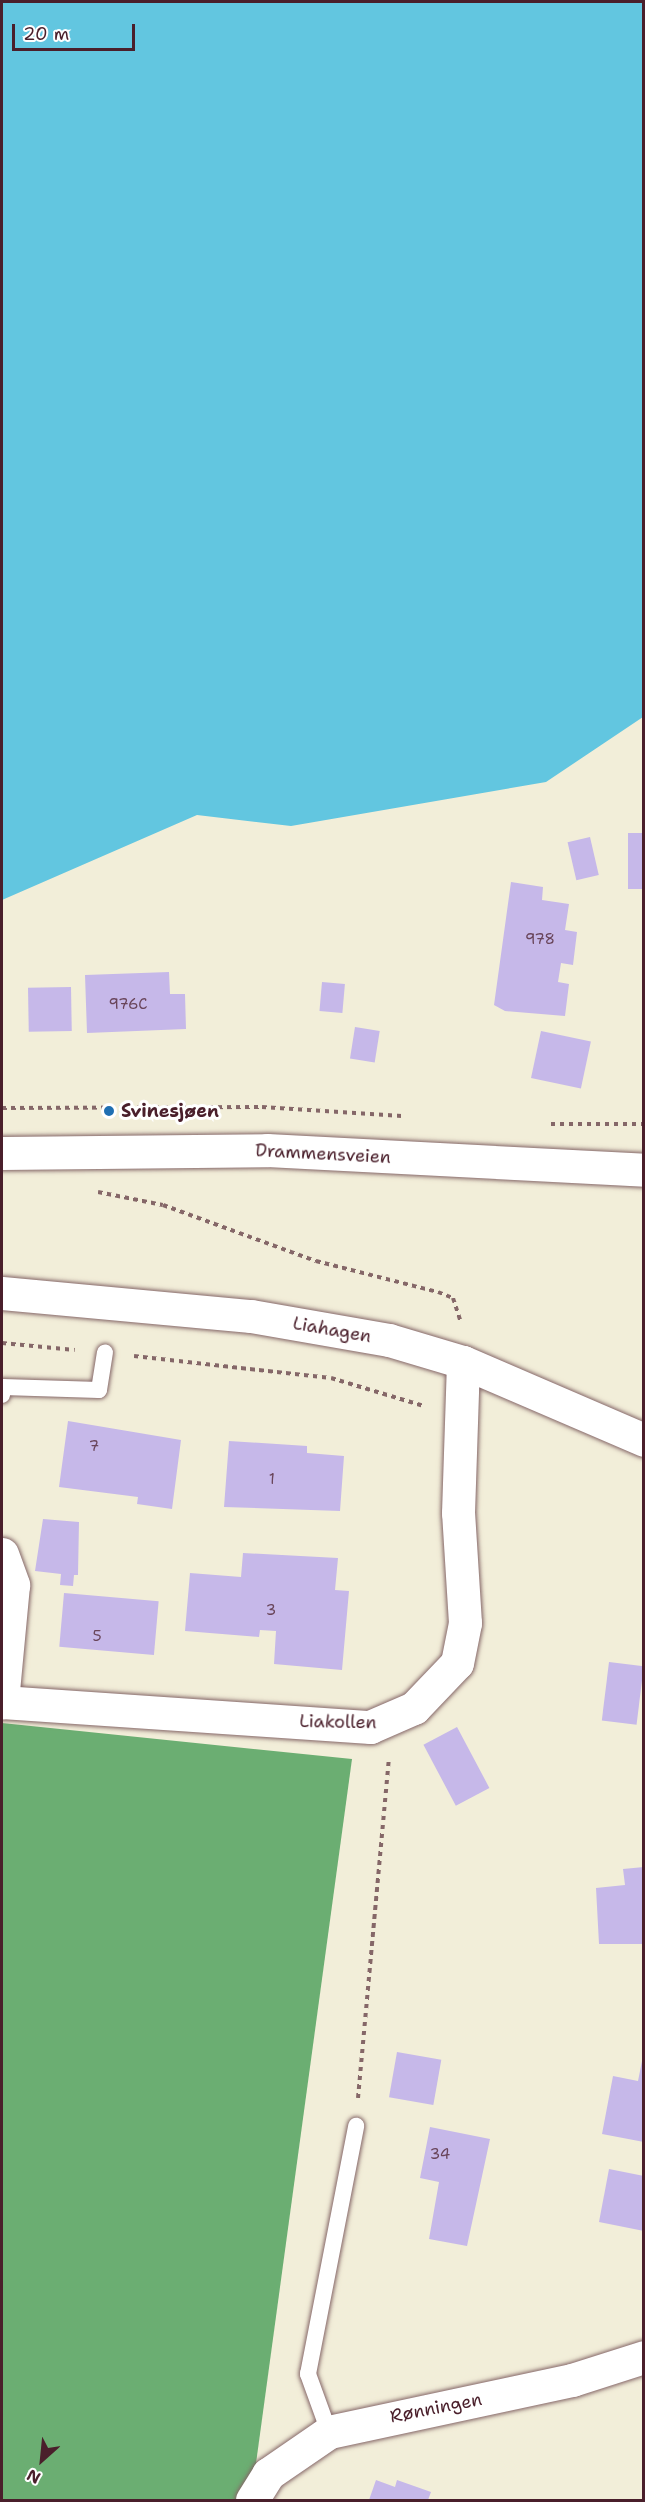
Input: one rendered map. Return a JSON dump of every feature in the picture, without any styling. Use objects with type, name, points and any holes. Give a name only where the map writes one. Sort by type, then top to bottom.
[{"type":"street","name":"Drammensveien","points":[[2,1153],[267,1150],[644,1170]]},
{"type":"street","name":"Liahagen","points":[[2,1293],[251,1316],[389,1340],[463,1362],[644,1440]]},
{"type":"street","name":"Liakollen","points":[[2,1554],[13,1585],[2,1702],[370,1727],[393,1721],[457,1663],[465,1623],[458,1513],[463,1362]]},
{"type":"street","name":"Rønningen","points":[[252,2500],[268,2474],[329,2432],[572,2380],[644,2357]]},
{"type":"lane","points":[[2,1395],[3,1387],[99,1390],[105,1352]]},
{"type":"lane","points":[[329,2432],[308,2374],[356,2126]]},
{"type":"path","points":[[90,1191],[163,1205],[316,1261],[453,1298],[460,1310],[463,1362]]},
{"type":"path","points":[[2,1344],[105,1352],[331,1378],[460,1419]]},
{"type":"path","points":[[356,2126],[393,1721]]},
{"type":"green space","points":[[2,1723],[352,1759],[251,2500],[2,2500]]},
{"type":"water","points":[[2,2],[643,2],[643,717],[546,782],[291,826],[197,815],[2,900]]},
{"type":"building","points":[[628,833],[644,833],[644,889],[628,889]]},
{"type":"building","points":[[590,837],[599,875],[576,880],[568,842]]},
{"type":"building","points":[[511,882],[543,887],[542,900],[569,904],[565,930],[577,932],[573,965],[561,963],[558,982],[569,984],[565,1016],[505,1011],[494,1005]]},
{"type":"building","points":[[169,972],[170,994],[185,994],[186,1029],[87,1033],[85,975]]},
{"type":"building","points":[[322,982],[345,984],[342,1013],[319,1011]]},
{"type":"building","points":[[71,987],[72,1031],[29,1032],[28,988]]},
{"type":"building","points":[[355,1027],[380,1031],[375,1063],[350,1059]]},
{"type":"building","points":[[541,1031],[591,1042],[581,1089],[531,1078]]},
{"type":"building","points":[[68,1421],[181,1440],[172,1509],[137,1504],[138,1497],[59,1487]]},
{"type":"building","points":[[229,1441],[307,1446],[307,1453],[344,1456],[340,1511],[224,1507]]},
{"type":"building","points":[[43,1519],[79,1522],[78,1575],[74,1575],[73,1586],[60,1585],[61,1574],[35,1571]]},
{"type":"building","points":[[243,1553],[338,1558],[335,1590],[349,1591],[342,1670],[274,1664],[276,1631],[260,1630],[259,1637],[185,1631],[190,1573],[241,1577]]},
{"type":"building","points":[[64,1593],[159,1601],[154,1655],[59,1647]]},
{"type":"building","points":[[609,1662],[644,1666],[637,1725],[602,1721]]},
{"type":"building","points":[[457,1727],[489,1788],[456,1806],[423,1745]]},
{"type":"building","points":[[644,1867],[642,1944],[599,1944],[596,1888],[625,1885],[623,1869]]},
{"type":"building","points":[[397,2052],[441,2060],[433,2105],[389,2097]]},
{"type":"building","points":[[642,2061],[644,2142],[602,2134],[613,2076],[638,2081]]},
{"type":"building","points":[[430,2127],[490,2139],[467,2246],[429,2239],[439,2182],[420,2178]]},
{"type":"building","points":[[609,2169],[644,2176],[644,2231],[599,2222]]},
{"type":"building","points":[[376,2480],[395,2487],[397,2480],[431,2492],[428,2500],[369,2500]]},
{"type":"place","name":"Svinesjøen","points":[[109,1111]]}]
